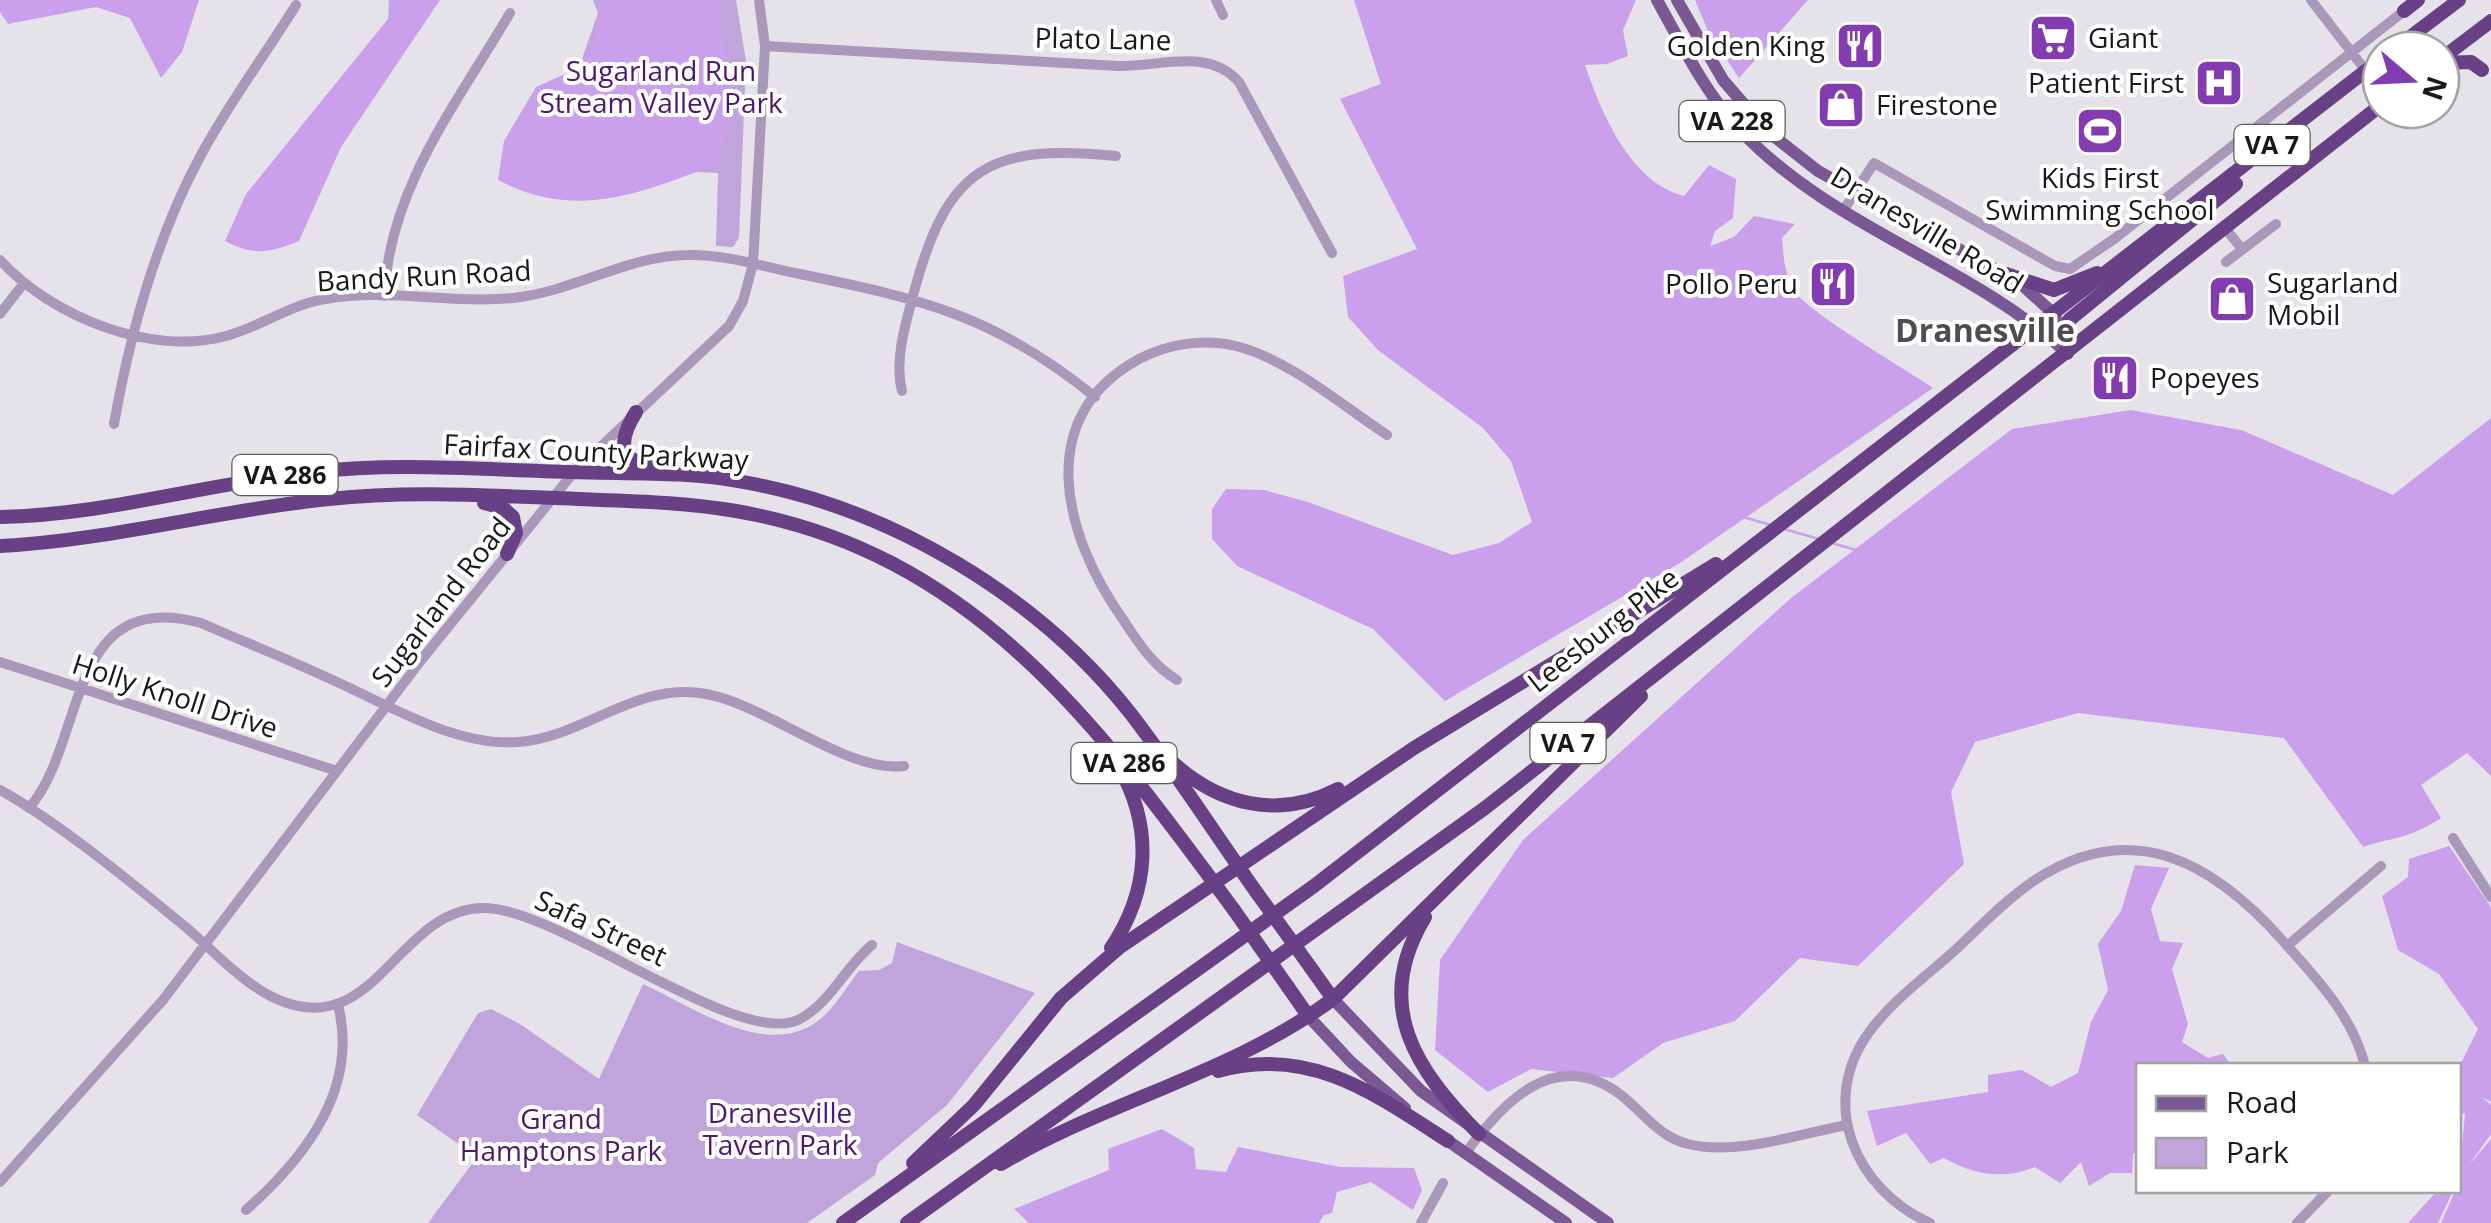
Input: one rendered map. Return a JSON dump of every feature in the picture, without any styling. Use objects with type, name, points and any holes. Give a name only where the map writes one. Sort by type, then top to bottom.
[{"type":"highway","points":[[2404,11],[2418,0]]},
{"type":"highway","points":[[2419,30],[2459,0]]},
{"type":"highway","points":[[2461,45],[2491,21]]},
{"type":"highway","points":[[2461,62],[2471,62],[2482,70]]},
{"type":"highway","name":"Leesburg Pike","points":[[843,1223],[1314,886],[2361,74]]},
{"type":"highway","name":"VA 7","points":[[907,1223],[1484,808],[2361,121]]},
{"type":"highway","points":[[2068,353],[2069,320],[2214,203],[2287,133]]},
{"type":"highway","points":[[2006,274],[2062,290],[2141,247]]},
{"type":"highway","points":[[636,412],[623,432],[624,454],[647,466],[694,476]]},
{"type":"highway","name":"Fairfax County Parkway","points":[[0,517],[99,510],[273,477],[339,469],[694,476],[805,496],[919,542],[1012,602],[1077,658],[1130,714],[1334,999]]},
{"type":"highway","points":[[439,496],[508,512],[516,524],[507,554]]},
{"type":"highway","name":"Fairfax County Parkway","points":[[0,546],[111,537],[326,499],[439,496],[552,498],[738,511],[800,526],[871,553],[932,585],[1028,658],[1101,736],[1234,910],[1309,1017]]},
{"type":"highway","points":[[858,1212],[961,1119],[1049,1012],[1097,966],[1213,882],[1414,748],[1760,539]]},
{"type":"highway","points":[[936,1203],[1027,1149],[1193,1078],[1309,1017],[1334,999],[1582,750],[1762,590]]},
{"type":"highway","points":[[1130,714],[1166,757],[1193,780],[1224,796],[1256,805],[1310,801],[1414,748]]},
{"type":"highway","points":[[1097,966],[1127,921],[1140,887],[1144,852],[1138,805],[1101,736]]},
{"type":"highway","points":[[1448,884],[1411,944],[1402,1006],[1410,1046],[1427,1078],[1479,1134]]},
{"type":"highway","points":[[1193,1078],[1260,1062],[1323,1070],[1359,1084],[1448,1142]]},
{"type":"main road","name":"Dranesville Road","points":[[1657,0],[1703,82],[1740,129],[1791,176],[2039,327],[2068,353]]},
{"type":"main road","name":"Dranesville Road","points":[[1677,0],[1708,58],[1753,116],[1802,160],[2006,274],[2055,314]]},
{"type":"main road","points":[[2055,314],[2068,353]]},
{"type":"main road","points":[[1334,999],[1400,1072],[1479,1134],[1608,1223]]},
{"type":"main road","points":[[1309,1017],[1350,1062],[1448,1142],[1566,1223]]},
{"type":"street","name":"Sugarland Road","points":[[0,1182],[142,1025],[574,472],[705,353],[729,326],[744,300],[753,264],[764,46],[759,0]]},
{"type":"street","points":[[1216,0],[1223,15]]},
{"type":"street","points":[[2311,0],[2361,64]]},
{"type":"street","points":[[114,424],[160,251],[186,185],[220,123],[296,6]]},
{"type":"street","points":[[1843,211],[1874,163],[2055,266],[2070,268],[2147,213],[2404,11]]},
{"type":"street","points":[[384,296],[390,241],[402,199],[510,14]]},
{"type":"street","name":"Plato Lane","points":[[764,46],[1118,66],[1171,66],[1197,60],[1215,63],[1239,82],[1332,253]]},
{"type":"street","points":[[902,391],[899,360],[913,297],[935,223],[952,196],[979,173],[1028,153],[1116,156]]},
{"type":"street","points":[[2147,213],[2162,231]]},
{"type":"street","points":[[2226,262],[2276,224]]},
{"type":"street","points":[[2226,228],[2242,250]]},
{"type":"street","name":"Bandy Run Road","points":[[0,260],[24,284],[53,302],[136,336],[175,342],[212,340],[304,304],[342,296],[515,298],[567,288],[673,255],[710,256],[913,297],[999,330],[1095,397]]},
{"type":"street","points":[[0,314],[24,284]]},
{"type":"street","points":[[1177,680],[1151,660],[1105,595],[1075,529],[1068,467],[1076,431],[1095,397],[1117,374],[1162,349],[1195,342],[1229,344],[1274,361],[1386,435]]},
{"type":"street","points":[[28,808],[54,764],[97,651],[117,633],[142,622],[172,618],[200,623],[470,738],[504,743],[557,734],[654,694],[707,694],[874,765],[904,766]]},
{"type":"street","name":"Holly Knoll Drive","points":[[0,662],[337,771]]},
{"type":"street","points":[[0,790],[280,1001],[309,1008],[338,1005],[346,1046],[329,1103],[288,1169],[246,1210]]},
{"type":"street","points":[[2453,838],[2491,897]]},
{"type":"street","points":[[1930,1223],[1898,1207],[1872,1183],[1855,1156],[1847,1125],[1849,1075],[1860,1046],[1879,1020],[2017,893],[2064,865],[2119,852],[2182,861],[2240,894],[2288,946],[2350,1025],[2364,1063]]},
{"type":"street","points":[[2288,946],[2381,866]]},
{"type":"street","name":"Safa Street","points":[[338,1005],[367,990],[440,920],[480,908],[525,918],[657,980],[767,1024],[798,1020],[814,1009],[850,963],[872,945]]},
{"type":"street","points":[[1465,1154],[1510,1098],[1536,1084],[1562,1078],[1606,1086],[1666,1136],[1692,1146],[1742,1144],[1847,1125]]},
{"type":"street","points":[[1421,1223],[1443,1183]]},
{"type":"street","points":[[2298,1223],[2326,1193]]},
{"type":"green space","name":"Sugarland Run Stream Valley Park","points":[[593,0],[736,0],[746,61],[739,238],[733,247],[716,246],[718,173],[653,170],[575,79],[598,13]]},
{"type":"green space","points":[[897,942],[1035,993],[947,1105],[878,1163],[875,1175],[807,1223],[428,1223],[477,1157],[417,1115],[478,1013],[491,1009],[520,1024],[599,1079],[643,984],[730,1026],[776,1035],[799,1031],[819,1020],[859,971],[879,970],[892,963]]},
{"type":"shaded area","points":[[0,0],[199,0],[182,52],[161,78],[130,18],[96,7],[8,24],[0,12]]},
{"type":"shaded area","points":[[389,0],[440,0],[341,147],[299,241],[262,251],[225,241],[246,194],[388,19]]},
{"type":"shaded area","name":"Sugarland Run Stream Valley Park","points":[[599,0],[717,0],[733,114],[717,164],[635,193],[582,201],[554,199],[498,180],[504,141],[536,87],[574,70],[594,44]]},
{"type":"shaded area","points":[[1354,0],[1636,0],[1623,30],[1628,56],[1607,64],[1585,65],[1610,124],[1633,161],[1648,177],[1684,196],[1709,165],[1736,179],[1733,218],[1715,231],[1710,246],[1734,237],[1754,216],[1795,224],[1782,238],[1794,290],[1836,325],[1933,388],[1680,563],[1445,701],[1373,629],[1237,566],[1212,539],[1212,509],[1226,489],[1264,490],[1308,502],[1453,555],[1499,543],[1532,522],[1511,461],[1483,428],[1378,350],[1348,317],[1343,276],[1417,249],[1340,99],[1381,84]]},
{"type":"shaded area","points":[[1695,0],[1808,0],[1739,78],[1708,31]]},
{"type":"shaded area","points":[[2131,410],[2241,430],[2393,495],[2491,418],[2491,776],[2467,753],[2421,785],[2441,818],[2411,834],[2363,847],[2284,738],[2078,713],[1975,742],[1951,792],[1964,864],[1858,966],[1800,958],[1735,1021],[1663,1043],[1613,1078],[1531,1069],[1488,1092],[1435,1050],[1440,960],[1523,840],[1790,599],[2012,429]]},
{"type":"shaded area","points":[[2449,846],[2491,907],[2491,1102],[2482,1097],[2491,1105],[2491,1134],[2461,1176],[2465,1114],[2461,1113],[2461,1063],[2478,1029],[2439,974],[2398,950],[2382,896],[2408,877],[2409,859]]},
{"type":"shaded area","points":[[2135,865],[2169,868],[2151,909],[2160,941],[2183,943],[2172,969],[2188,1024],[2182,1042],[2208,1058],[2223,1054],[2230,1063],[2136,1063],[2136,1152],[2132,1173],[2110,1173],[2089,1186],[2081,1162],[2060,1183],[2035,1167],[2000,1174],[1978,1172],[1944,1158],[1930,1164],[1906,1133],[1877,1146],[1867,1111],[1988,1092],[1988,1075],[2022,1070],[2051,1087],[2078,1073],[2091,1022],[2108,990],[2098,944],[2121,911]]},
{"type":"shaded area","points":[[1162,1129],[1194,1148],[1196,1169],[1226,1172],[1238,1147],[1341,1167],[1414,1168],[1422,1190],[1413,1210],[1371,1182],[1337,1192],[1332,1213],[1324,1215],[1319,1223],[1029,1223],[1014,1209],[1109,1170],[1108,1149]]},
{"type":"shaded area","points":[[2491,1139],[2491,1223],[2441,1223],[2454,1193],[2461,1193],[2464,1171]]},
{"type":"shaded area","points":[[2435,1193],[2452,1193],[2438,1223],[2408,1223]]},
{"type":"waterway","points":[[1575,0],[1578,25],[1563,75],[1593,125],[1610,192],[1619,282],[1587,372],[1546,398],[1578,456],[1591,526],[1613,533],[1657,527],[1715,509],[1771,525]]},
{"type":"waterway","points":[[1832,543],[1880,557],[1990,458],[2027,444],[2103,430],[2142,440],[2207,444],[2372,518],[2395,547],[2491,524]]},
{"type":"waterway","points":[[1784,529],[1819,539]]},
{"type":"place","name":"Giant","points":[[2053,38]]},
{"type":"place","name":"Golden King","points":[[1860,46]]},
{"type":"place","name":"Patient First","points":[[2219,83]]},
{"type":"place","name":"Firestone","points":[[1841,105]]},
{"type":"place","name":"Kids First Swimming School","points":[[2100,131]]},
{"type":"place","name":"Pollo Peru","points":[[1833,284]]},
{"type":"place","name":"Sugarland Mobil","points":[[2232,299]]},
{"type":"place","name":"Popeyes","points":[[2115,378]]},
{"type":"district","name":"Dranesville","points":[[1985,331]]},
{"type":"park label","name":"Dranesville Tavern Park","points":[[780,1129]]},
{"type":"park label","name":"Grand Hamptons Park","points":[[561,1135]]}]
